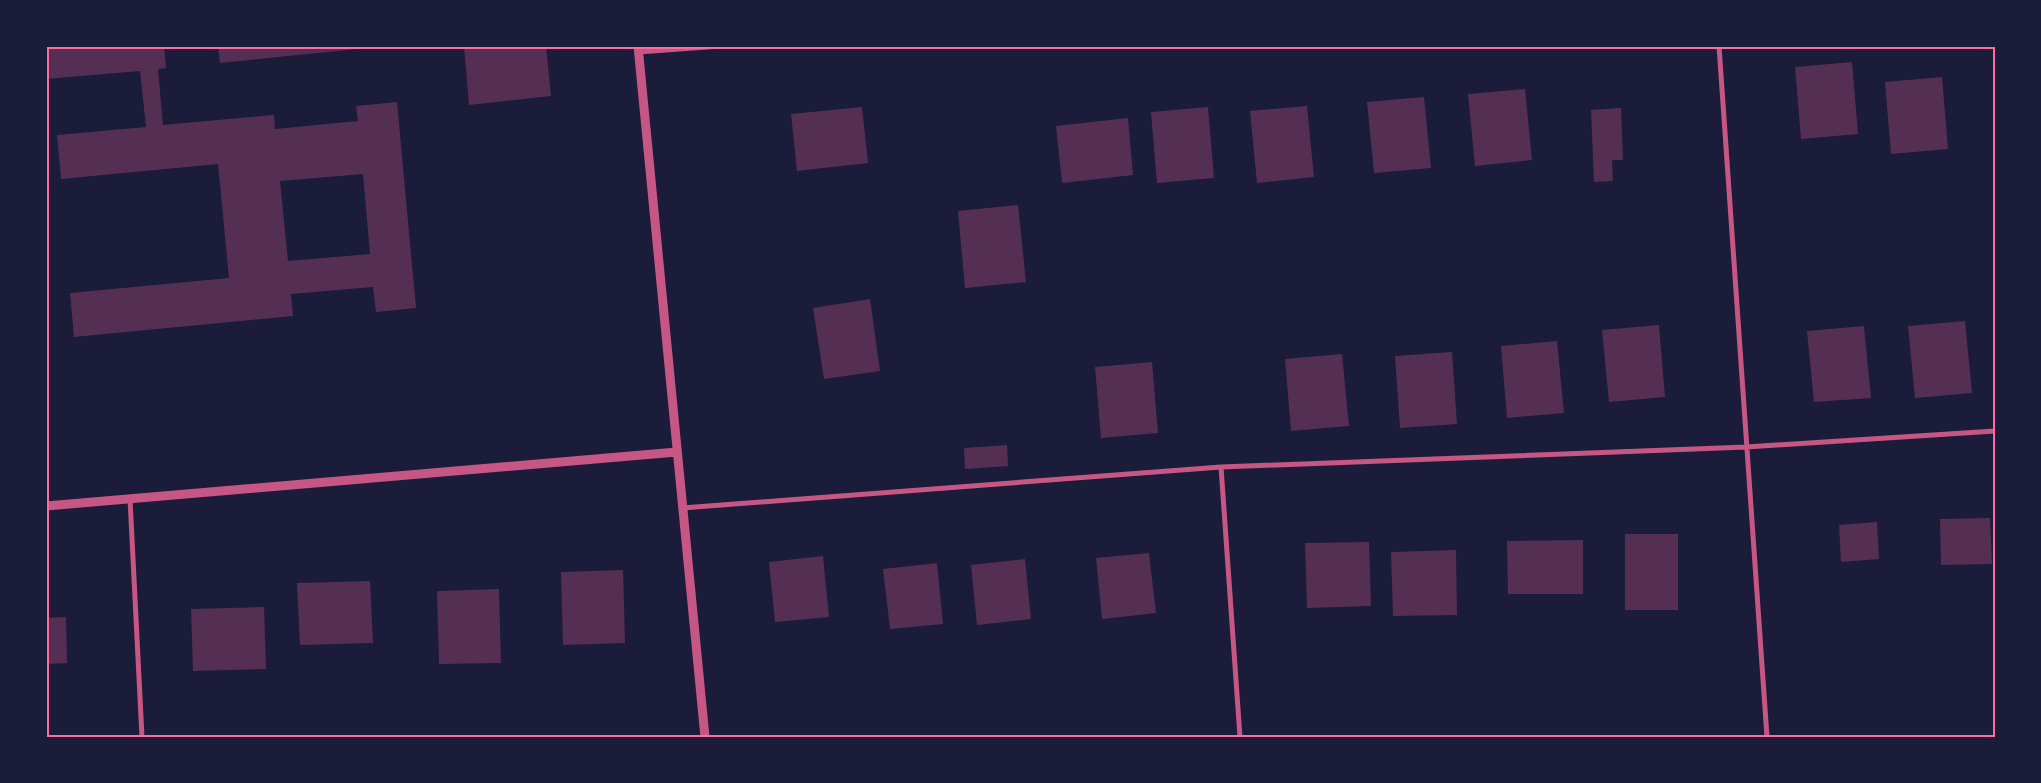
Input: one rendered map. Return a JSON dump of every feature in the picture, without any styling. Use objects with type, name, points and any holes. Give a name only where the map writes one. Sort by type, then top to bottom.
[{"type":"street","points":[[705,737],[638,49],[721,46]]},
{"type":"street","points":[[1719,46],[1766,737]]},
{"type":"street","points":[[682,508],[1221,467],[1746,447],[1995,431]]},
{"type":"street","points":[[46,506],[677,452]]},
{"type":"street","points":[[1221,467],[1240,737]]},
{"type":"street","points":[[130,498],[142,737]]},
{"type":"building","points":[[46,46],[164,46],[166,68],[158,69],[163,125],[274,115],[275,129],[358,121],[356,106],[397,102],[416,308],[376,312],[373,287],[291,294],[293,316],[74,337],[70,293],[229,278],[218,164],[61,179],[57,135],[146,127],[140,71],[46,79]],"holes":[[[363,174],[370,254],[288,261],[280,181]]]},
{"type":"building","points":[[218,46],[366,46],[366,48],[220,63]]},
{"type":"building","points":[[464,46],[546,46],[551,96],[469,105]]},
{"type":"building","points":[[1852,62],[1858,134],[1801,139],[1795,67]]},
{"type":"building","points":[[1942,77],[1948,149],[1891,154],[1885,82]]},
{"type":"building","points":[[1525,89],[1532,160],[1475,166],[1468,94]]},
{"type":"building","points":[[1424,97],[1431,168],[1374,173],[1367,102]]},
{"type":"building","points":[[1307,106],[1314,177],[1257,183],[1250,111]]},
{"type":"building","points":[[862,107],[868,163],[797,171],[791,114]]},
{"type":"building","points":[[1208,107],[1214,178],[1157,183],[1151,112]]},
{"type":"building","points":[[1621,108],[1623,160],[1612,160],[1613,181],[1594,182],[1591,110]]},
{"type":"building","points":[[1128,118],[1133,175],[1062,183],[1056,126]]},
{"type":"building","points":[[1018,205],[1026,282],[965,288],[958,211]]},
{"type":"building","points":[[870,299],[880,371],[824,379],[813,308]]},
{"type":"building","points":[[1965,321],[1972,393],[1915,398],[1908,326]]},
{"type":"building","points":[[1659,325],[1665,397],[1609,402],[1602,330]]},
{"type":"building","points":[[1864,326],[1871,398],[1814,402],[1807,331]]},
{"type":"building","points":[[1557,341],[1564,413],[1507,418],[1501,346]]},
{"type":"building","points":[[1452,352],[1457,424],[1400,428],[1395,356]]},
{"type":"building","points":[[1342,354],[1349,426],[1291,431],[1285,359]]},
{"type":"building","points":[[1152,362],[1158,433],[1101,438],[1095,367]]},
{"type":"building","points":[[1007,445],[1008,466],[965,469],[964,448]]},
{"type":"building","points":[[1990,518],[1992,564],[1941,565],[1940,519]]},
{"type":"building","points":[[1877,522],[1879,559],[1841,562],[1839,525]]},
{"type":"building","points":[[1625,534],[1678,534],[1678,610],[1625,610]]},
{"type":"building","points":[[1583,540],[1583,594],[1508,594],[1507,541]]},
{"type":"building","points":[[1369,542],[1371,606],[1307,608],[1305,543]]},
{"type":"building","points":[[1456,550],[1457,615],[1393,616],[1391,552]]},
{"type":"building","points":[[1149,553],[1156,613],[1102,619],[1096,558]]},
{"type":"building","points":[[823,556],[829,617],[775,622],[769,562]]},
{"type":"building","points":[[1025,559],[1031,619],[977,625],[971,565]]},
{"type":"building","points":[[937,563],[943,624],[890,629],[883,569]]},
{"type":"building","points":[[623,570],[625,643],[563,645],[561,572]]},
{"type":"building","points":[[370,581],[373,643],[300,645],[297,583]]},
{"type":"building","points":[[499,589],[501,663],[439,664],[437,591]]},
{"type":"building","points":[[264,607],[266,669],[193,671],[191,609]]},
{"type":"building","points":[[66,617],[67,663],[46,664],[46,618]]}]
